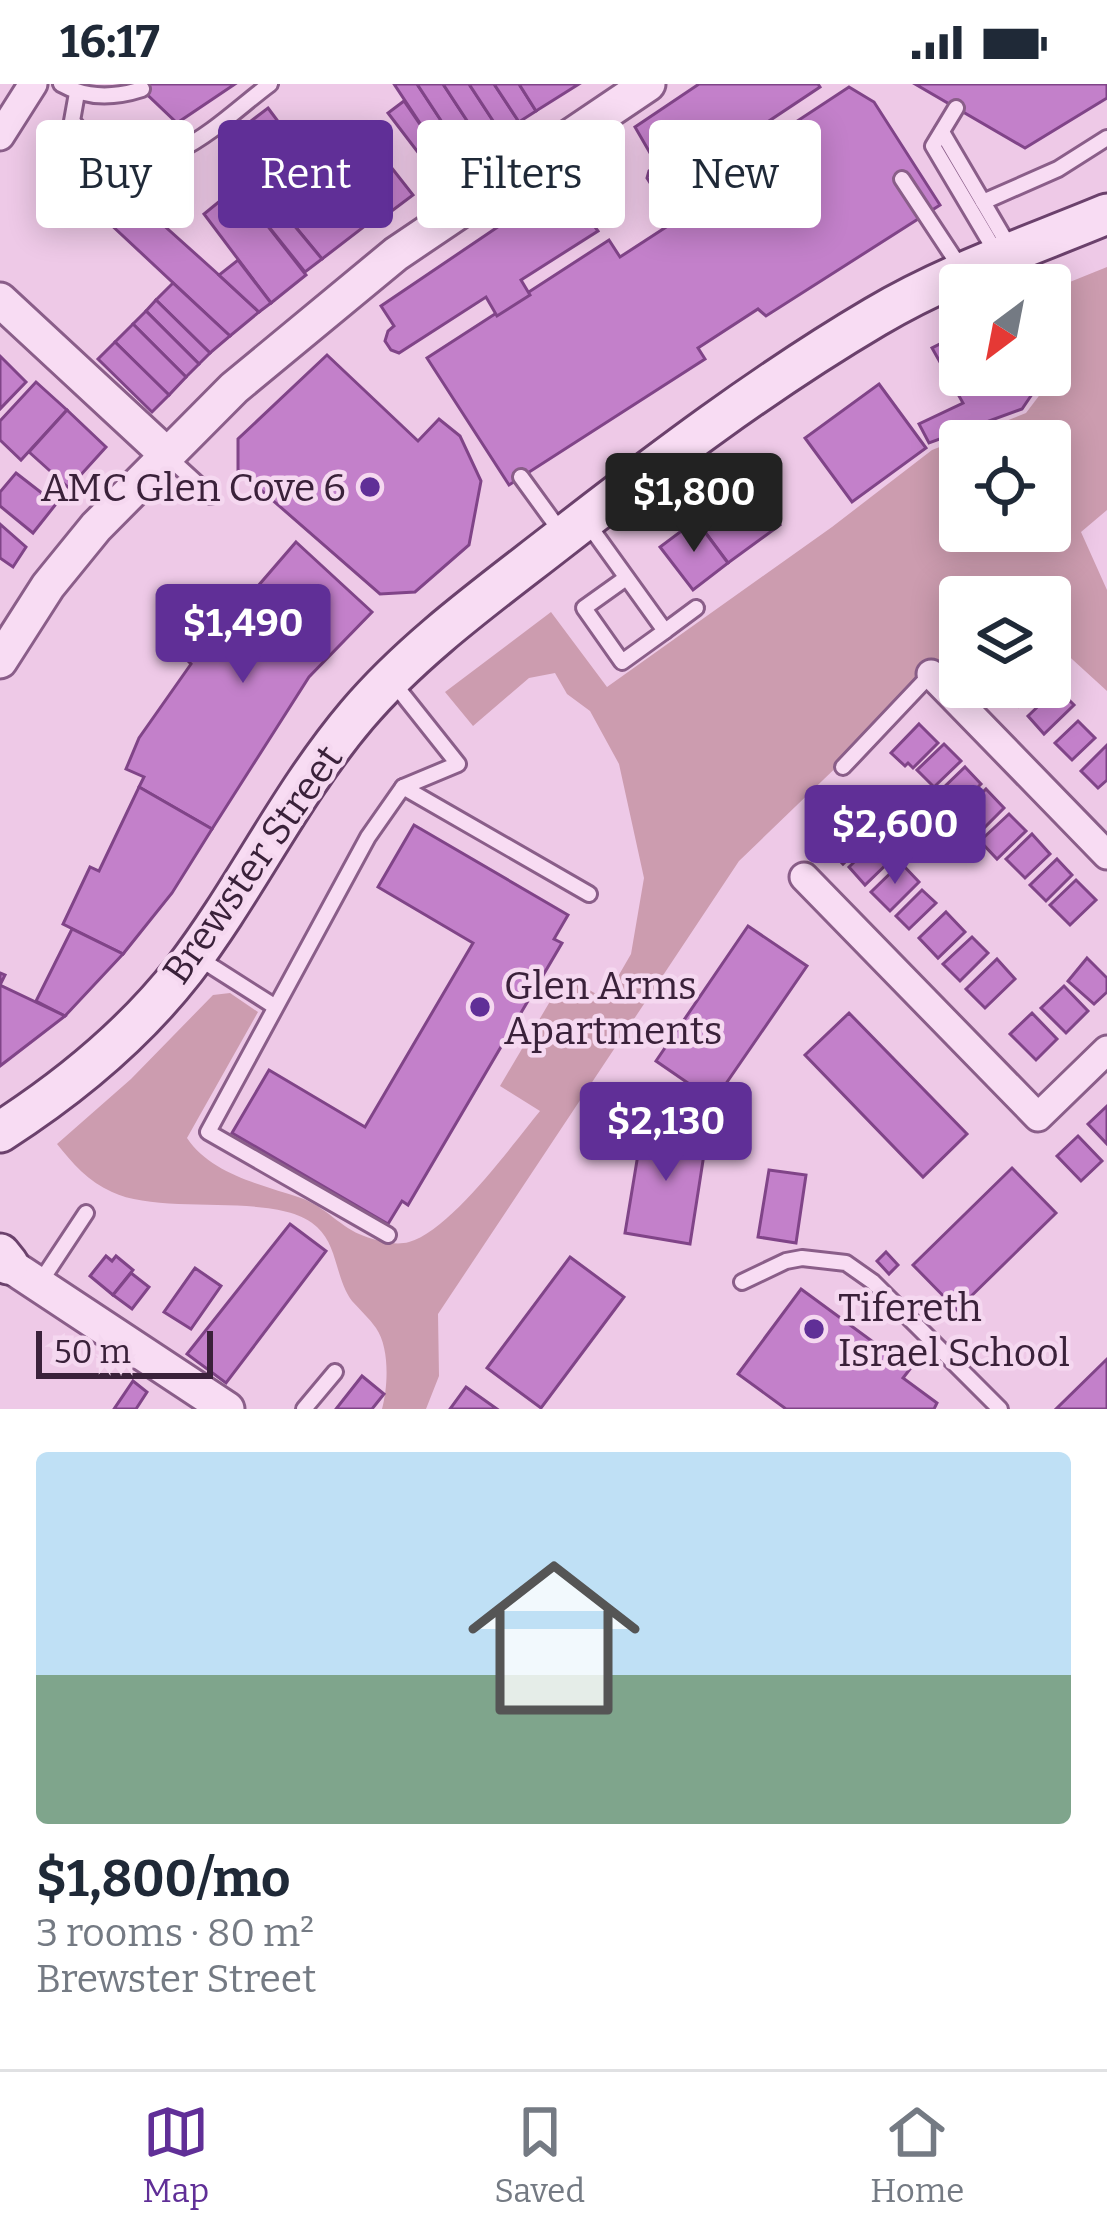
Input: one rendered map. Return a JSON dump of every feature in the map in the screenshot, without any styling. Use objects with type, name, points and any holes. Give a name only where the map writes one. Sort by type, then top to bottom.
[{"type":"main road","name":"Brewster Street","points":[[0,1132],[50,1100],[160,997],[194,956],[321,761],[359,712],[445,630],[654,466],[841,338],[992,262],[1107,214]]},
{"type":"main road","points":[[0,1154],[50,1100]]},
{"type":"street","points":[[0,136],[33,84]]},
{"type":"street","points":[[0,661],[48,586],[96,527],[234,388],[396,254],[648,84]]},
{"type":"street","points":[[0,300],[166,454]]},
{"type":"street","points":[[932,674],[1107,855]]},
{"type":"street","points":[[804,877],[1038,1117],[1107,1050]]},
{"type":"street","points":[[9,1268],[184,1395],[226,1409]]},
{"type":"lane","points":[[61,84],[77,93],[117,97],[142,89]]},
{"type":"lane","points":[[77,93],[72,121],[101,153],[138,165],[173,154],[270,84]]},
{"type":"lane","points":[[956,108],[933,146],[992,262]]},
{"type":"lane","points":[[942,132],[983,202],[992,262]]},
{"type":"lane","points":[[983,202],[1058,169],[1107,138]]},
{"type":"lane","points":[[902,179],[992,262]]},
{"type":"lane","points":[[166,454],[211,496]]},
{"type":"lane","points":[[521,477],[626,578],[665,631]]},
{"type":"lane","points":[[626,578],[584,608],[622,662],[696,608]]},
{"type":"lane","points":[[843,767],[932,674]]},
{"type":"lane","points":[[388,1235],[208,1132],[368,837],[404,787],[458,764],[392,680]]},
{"type":"lane","points":[[404,787],[589,895]]},
{"type":"lane","points":[[194,956],[274,1006]]},
{"type":"lane","points":[[9,1268],[86,1213]]},
{"type":"lane","points":[[742,1282],[802,1258],[846,1263],[873,1282],[1000,1409]]},
{"type":"lane","points":[[304,1409],[335,1372]]},
{"type":"shaded area","points":[[1107,267],[1107,510],[1081,532],[1107,590],[1107,691],[1071,658],[1071,576],[939,576],[939,668],[739,861],[438,1314],[439,1376],[426,1409],[382,1409],[386,1368],[381,1336],[346,1292],[329,1243],[317,1227],[276,1209],[161,1203],[112,1192],[82,1171],[57,1144],[131,1079],[213,995],[230,993],[258,1012],[187,1138],[223,1169],[310,1202],[375,1240],[409,1242],[426,1234],[480,1185],[540,1111],[500,1086],[565,976],[605,999],[631,954],[644,878],[619,764],[590,711],[567,694],[555,673],[529,678],[473,726],[445,692],[551,612],[607,687],[939,447],[939,552],[1071,552],[1071,420],[1008,420],[1026,413],[1039,396],[1071,396],[1071,282]]},
{"type":"building","points":[[136,84],[235,84],[181,120],[174,120]]},
{"type":"building","points":[[394,84],[417,84],[441,120],[418,120]]},
{"type":"building","points":[[417,84],[443,84],[467,120],[441,120]]},
{"type":"building","points":[[443,84],[469,84],[493,120],[467,120]]},
{"type":"building","points":[[469,84],[494,84],[518,120],[493,120]]},
{"type":"building","points":[[494,84],[519,84],[536,111],[518,120]]},
{"type":"building","points":[[519,84],[579,84],[536,111]]},
{"type":"building","points":[[699,84],[820,87],[770,120],[649,120],[649,151],[635,127]]},
{"type":"building","points":[[915,84],[1107,84],[1107,98],[1025,148]]},
{"type":"building","points":[[849,87],[874,102],[940,205],[766,316],[758,309],[698,348],[705,359],[509,485],[427,358],[609,240],[620,257],[665,228],[821,228],[821,120],[799,120]]},
{"type":"building","points":[[404,101],[417,120],[417,151],[388,113]]},
{"type":"building","points":[[268,108],[277,120],[252,120]]},
{"type":"building","points":[[393,170],[413,195],[393,210]]},
{"type":"building","points":[[218,203],[218,228],[269,228],[306,275],[271,303],[204,214]]},
{"type":"building","points":[[114,228],[166,228],[259,312],[230,336]]},
{"type":"building","points":[[270,228],[296,228],[322,259],[305,272]]},
{"type":"building","points":[[297,228],[362,228],[322,259]]},
{"type":"building","points":[[496,228],[598,231],[521,280],[530,295],[497,316],[486,297],[399,353],[385,341],[394,326],[381,306]]},
{"type":"building","points":[[238,260],[271,303],[259,312],[219,275]]},
{"type":"building","points":[[173,283],[230,336],[210,353],[156,300]]},
{"type":"building","points":[[156,300],[210,353],[199,364],[146,311]]},
{"type":"building","points":[[146,311],[199,364],[186,377],[133,324]]},
{"type":"building","points":[[133,324],[186,377],[169,395],[115,342]]},
{"type":"building","points":[[115,342],[169,395],[152,412],[98,359]]},
{"type":"building","points":[[327,355],[418,441],[439,419],[460,436],[481,481],[469,545],[415,592],[380,594],[238,470],[238,439]]},
{"type":"building","points":[[0,356],[26,382],[0,409]]},
{"type":"building","points":[[36,382],[67,410],[21,460],[0,440],[0,421]]},
{"type":"building","points":[[879,384],[926,448],[852,502],[805,438]]},
{"type":"building","points":[[959,396],[1031,396],[1022,409],[992,420],[939,420],[939,439],[929,443],[919,424],[963,403]]},
{"type":"building","points":[[67,410],[106,447],[69,488],[29,452]]},
{"type":"building","points":[[16,473],[56,504],[33,533],[0,506],[0,492]]},
{"type":"building","points":[[747,481],[780,525],[728,563],[696,520]]},
{"type":"building","points":[[696,520],[728,563],[693,590],[660,547]]},
{"type":"building","points":[[0,524],[26,547],[13,567],[0,558]]},
{"type":"building","points":[[296,542],[372,612],[309,677],[212,829],[139,787],[144,777],[126,769],[139,738],[191,664],[184,657],[233,603],[239,608]]},
{"type":"building","points":[[1036,708],[1071,708],[1044,734],[1028,716]]},
{"type":"building","points":[[1078,721],[1095,738],[1072,760],[1055,743]]},
{"type":"building","points":[[919,724],[938,743],[913,768],[891,753]]},
{"type":"building","points":[[944,744],[961,761],[934,787],[917,770]]},
{"type":"building","points":[[1107,745],[1107,780],[1098,788],[1081,771]]},
{"type":"building","points":[[965,767],[981,784],[956,809],[939,792]]},
{"type":"building","points":[[139,787],[212,829],[172,893],[123,954],[63,924],[90,867],[99,871]]},
{"type":"building","points":[[986,789],[1004,808],[979,833],[961,814]]},
{"type":"building","points":[[852,813],[873,835],[843,864],[822,842]]},
{"type":"building","points":[[1009,814],[1026,831],[997,859],[980,841]]},
{"type":"building","name":"Glen Arms Apartments","points":[[414,825],[568,915],[554,939],[562,943],[408,1205],[402,1201],[388,1224],[232,1133],[269,1070],[365,1127],[473,943],[378,887]]},
{"type":"building","points":[[1032,834],[1050,854],[1025,878],[1006,859]]},
{"type":"building","points":[[878,839],[895,856],[865,885],[849,867]]},
{"type":"building","points":[[1057,859],[1072,875],[1046,901],[1030,885]]},
{"type":"building","points":[[901,863],[919,882],[890,911],[871,892]]},
{"type":"building","points":[[1076,880],[1096,900],[1070,925],[1050,905]]},
{"type":"building","points":[[922,890],[936,903],[909,929],[896,916]]},
{"type":"building","points":[[946,912],[965,932],[938,958],[919,938]]},
{"type":"building","points":[[748,926],[807,966],[714,1101],[656,1061]]},
{"type":"building","points":[[72,929],[123,954],[65,1016],[36,1001]]},
{"type":"building","points":[[972,937],[988,953],[960,981],[943,964]]},
{"type":"building","points":[[1087,958],[1107,978],[1107,992],[1094,1004],[1068,981]]},
{"type":"building","points":[[997,959],[1015,979],[985,1008],[966,989]]},
{"type":"building","points":[[0,985],[65,1016],[0,1066]]},
{"type":"building","points":[[1064,986],[1088,1011],[1066,1033],[1041,1008]]},
{"type":"building","points":[[849,1013],[967,1134],[923,1177],[805,1055]]},
{"type":"building","points":[[1032,1013],[1057,1039],[1036,1060],[1010,1034]]},
{"type":"building","points":[[1107,1106],[1107,1144],[1088,1124]]},
{"type":"building","points":[[643,1124],[707,1135],[690,1244],[625,1233]]},
{"type":"building","points":[[1078,1136],[1102,1161],[1081,1181],[1057,1156]]},
{"type":"building","points":[[1012,1168],[1056,1213],[957,1310],[913,1265]]},
{"type":"building","points":[[769,1170],[806,1175],[796,1243],[758,1237]]},
{"type":"building","points":[[290,1224],[326,1251],[226,1383],[187,1354]]},
{"type":"building","points":[[886,1252],[898,1265],[889,1274],[877,1261]]},
{"type":"building","points":[[106,1256],[112,1261],[116,1256],[133,1270],[113,1295],[90,1276]]},
{"type":"building","points":[[570,1257],[624,1297],[541,1408],[487,1368]]},
{"type":"building","points":[[195,1268],[221,1286],[191,1329],[164,1312]]},
{"type":"building","points":[[131,1273],[149,1287],[132,1309],[113,1295]]},
{"type":"building","name":"Tifereth Israel School","points":[[801,1289],[910,1369],[903,1378],[937,1403],[934,1409],[786,1409],[738,1374]]},
{"type":"building","points":[[1107,1359],[1107,1409],[1056,1409]]},
{"type":"building","points":[[362,1376],[384,1394],[372,1409],[336,1409]]},
{"type":"building","points":[[133,1381],[147,1392],[136,1409],[114,1409]]},
{"type":"building","points":[[466,1387],[497,1409],[450,1409]]},
{"type":"place","name":"AMC Glen Cove 6","points":[[370,487]]},
{"type":"place","name":"Glen Arms Apartments","points":[[480,1007]]},
{"type":"place","name":"Tifereth Israel School","points":[[814,1329]]}]
